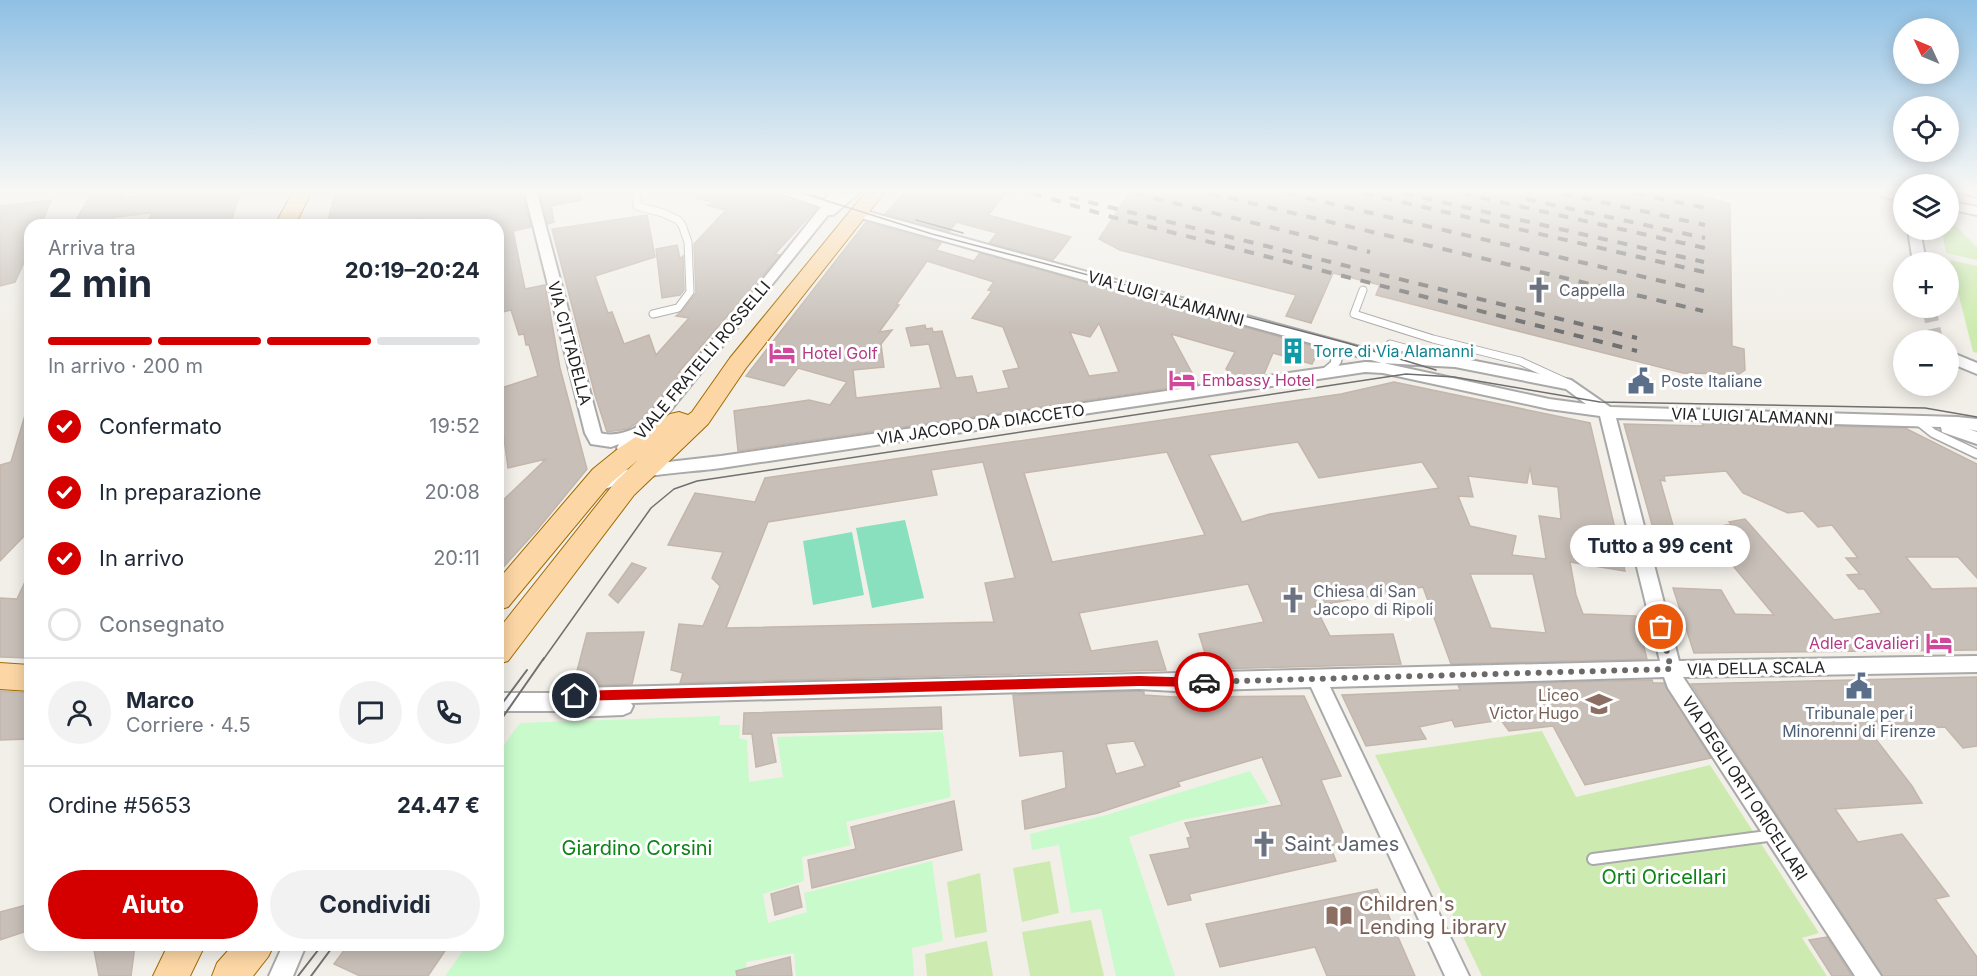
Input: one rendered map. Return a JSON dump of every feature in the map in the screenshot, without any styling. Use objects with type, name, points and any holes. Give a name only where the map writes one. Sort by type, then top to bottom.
[{"type":"main road","points":[[504,644],[639,473],[695,424],[738,363],[819,260],[833,239]]},
{"type":"main road","name":"VIALE FRATELLI ROSSELLI","points":[[504,592],[602,476],[628,454],[684,416],[738,363]]},
{"type":"main road","points":[[0,676],[24,678]]},
{"type":"main road","points":[[171,976],[184,951]]},
{"type":"street","name":"VIA CITTADELLA","points":[[543,239],[595,437],[600,441],[611,441],[647,428]]},
{"type":"street","name":"VIALE FRATELLI ROSSELLI","points":[[602,476],[627,446],[647,428],[802,239]]},
{"type":"street","name":"VIA LUIGI ALAMANNI","points":[[975,239],[1382,358],[1423,358],[1455,362],[1571,385],[1607,412]]},
{"type":"street","points":[[800,241],[819,260]]},
{"type":"street","points":[[1322,374],[1337,363],[1338,356],[1334,345]]},
{"type":"street","points":[[1959,361],[1977,369]]},
{"type":"street","name":"VIA LUIGI ALAMANNI","points":[[1322,374],[1365,367],[1383,368],[1549,404],[1607,412],[1752,421],[1917,421]]},
{"type":"street","name":"VIA JACOPO DA DIACCETO","points":[[639,473],[1322,374]]},
{"type":"street","name":"VIA DEGLI ORTI ORICELLARI","points":[[1607,412],[1671,669],[1678,688],[1869,976]]},
{"type":"street","points":[[1917,421],[1977,425]]},
{"type":"street","points":[[1917,421],[1938,425],[1977,438]]},
{"type":"street","name":"VIALE FRATELLI ROSSELLI","points":[[579,501],[597,486],[610,479],[639,473]]},
{"type":"street","name":"VIA DELLA SCALA","points":[[504,702],[556,702],[571,708],[1118,692],[1142,691],[1175,683],[1671,669],[1977,664]]},
{"type":"street","points":[[1317,679],[1456,976]]},
{"type":"street","points":[[281,976],[292,951]]},
{"type":"lane","points":[[653,314],[678,308],[690,292],[688,239]]},
{"type":"lane","points":[[1363,290],[1354,314],[1512,359],[1548,371],[1571,385]]},
{"type":"lane","points":[[1390,344],[1455,362]]},
{"type":"lane","points":[[1917,421],[1933,433],[1977,454]]},
{"type":"lane","points":[[1593,859],[1776,835]]},
{"type":"green space","points":[[1969,239],[1977,247],[1977,260],[1959,256],[1959,252],[1946,252],[1944,240]]},
{"type":"green space","points":[[1959,262],[1977,266],[1977,353],[1973,352],[1959,296]]},
{"type":"green space","points":[[905,520],[924,598],[872,608],[856,528]]},
{"type":"green space","points":[[852,532],[864,595],[813,605],[803,541]]},
{"type":"green space","name":"Giardino Corsini","points":[[720,716],[719,725],[740,725],[739,738],[747,740],[749,782],[783,777],[777,737],[943,732],[951,797],[846,822],[851,845],[802,857],[804,881],[763,894],[768,923],[807,912],[804,893],[932,861],[943,941],[912,948],[914,976],[796,976],[794,953],[746,962],[747,976],[445,976],[463,951],[504,951],[504,745],[520,723]]},
{"type":"green space","name":"Orti Oricellari","points":[[1542,731],[1576,797],[1710,765],[1819,933],[1802,938],[1827,976],[1482,976],[1375,755]]},
{"type":"green space","points":[[1250,771],[1269,803],[1182,820],[1129,837],[1175,976],[1116,976],[1101,909],[1071,913],[1059,845],[1032,850],[1030,834],[1106,815]]},
{"type":"green space","points":[[1050,861],[1059,913],[1022,922],[1013,868]]},
{"type":"green space","points":[[980,873],[987,932],[955,938],[947,882]]},
{"type":"green space","points":[[1091,920],[1104,976],[1030,976],[1022,932]]},
{"type":"green space","points":[[987,941],[993,976],[927,976],[925,954]]},
{"type":"building","points":[[0,239],[24,239],[24,262],[15,282],[0,286]]},
{"type":"building","points":[[504,239],[515,239],[525,289],[545,285],[560,368],[587,469],[504,566],[504,499],[546,459],[508,468],[504,438],[504,387],[538,376],[529,345],[526,345],[524,334],[519,335],[511,310],[504,312]]},
{"type":"building","points":[[554,239],[651,239],[655,257],[595,276],[608,313],[612,312],[624,344],[649,335],[656,355],[689,318],[676,316],[696,293],[694,244],[699,239],[789,239],[775,254],[780,255],[639,422],[627,429],[607,432],[595,395]]},
{"type":"building","points":[[853,239],[925,239],[941,243],[936,250],[974,261],[980,253],[1316,347],[1319,350],[1312,364],[1273,353],[1264,374],[1234,379],[1226,369],[1235,352],[1171,334],[1198,384],[738,451],[734,411],[809,400],[830,405],[847,382],[798,368],[784,386],[746,376]],"holes":[[[927,261],[994,282],[988,290],[992,291],[972,318],[1003,327],[1019,368],[1003,371],[1009,388],[977,393],[972,376],[956,378],[942,331],[933,332],[932,328],[926,329],[925,325],[906,328],[911,346],[929,344],[941,388],[856,398],[853,370],[884,367],[881,344],[892,330],[879,332]],[[1099,323],[1119,372],[1089,376],[1070,332],[1090,337]]]},
{"type":"building","points":[[993,239],[1070,239],[1053,260],[989,243]]},
{"type":"building","points":[[1099,239],[1730,239],[1732,346],[1744,349],[1745,370],[1739,374],[1683,373],[1376,295],[1380,285],[1333,273],[1311,323],[1286,316],[1296,295],[1120,250]]},
{"type":"building","points":[[677,245],[680,259],[683,256],[684,290],[680,295],[662,298],[656,249]]},
{"type":"building","points":[[1394,382],[1590,423],[1625,571],[1570,562],[1576,595],[1583,614],[1636,616],[1647,659],[1451,664],[1423,587],[1315,606],[1330,636],[1393,634],[1401,664],[1210,669],[1199,634],[1264,622],[1248,584],[1079,613],[1091,651],[1157,641],[1166,670],[680,683],[683,673],[671,670],[679,624],[703,626],[720,586],[712,578],[723,552],[668,545],[695,493],[755,502],[765,478],[1341,394]],"holes":[[[1298,442],[1319,478],[1422,462],[1439,488],[1270,514],[1242,522],[1209,455]],[[1167,452],[1205,535],[1052,562],[1024,473]],[[983,462],[1015,578],[985,583],[994,622],[726,628],[768,522],[937,495],[931,470]],[[1530,467],[1533,484],[1558,487],[1561,519],[1539,516],[1546,559],[1512,555],[1516,536],[1470,526],[1458,496],[1473,497],[1468,476],[1527,483]],[[1470,574],[1533,574],[1546,633],[1491,628]]]},
{"type":"building","points":[[24,419],[24,536],[0,561],[0,465],[11,462]]},
{"type":"building","points":[[1702,423],[1905,428],[1977,464],[1977,578],[1958,557],[1906,557],[1932,589],[1977,588],[1977,650],[1694,653],[1673,588],[1721,590],[1735,614],[1774,615],[1703,530],[1731,524],[1729,522],[1745,519],[1834,620],[1882,613],[1864,589],[1859,589],[1847,575],[1860,574],[1846,558],[1858,558],[1832,525],[1818,527],[1803,511],[1788,513],[1743,493],[1726,471],[1664,476],[1665,481],[1660,480],[1676,536],[1656,539],[1624,424],[1703,426]]},
{"type":"building","points":[[632,563],[646,568],[618,603],[609,595]]},
{"type":"building","points":[[24,584],[24,658],[0,657],[0,598],[17,599]]},
{"type":"building","points":[[644,632],[632,684],[573,686],[587,633]]},
{"type":"building","points":[[1977,677],[1977,746],[1963,748],[1945,727],[1868,729],[1912,786],[1922,803],[1835,809],[1858,842],[1902,834],[1949,896],[1935,899],[1977,957],[1977,976],[1883,976],[1691,684]]},
{"type":"building","points":[[1652,680],[1653,683],[1664,683],[1711,758],[1585,785],[1553,726],[1509,731],[1501,720],[1455,727],[1452,720],[1419,727],[1426,739],[1366,746],[1342,695],[1460,690],[1458,685]]},
{"type":"building","points":[[0,691],[24,693],[24,739],[0,740]]},
{"type":"building","points":[[1139,691],[1144,692],[1144,695],[1174,697],[1304,696],[1341,776],[1321,780],[1347,842],[1330,846],[1336,861],[1189,894],[1191,900],[1168,905],[1150,855],[1190,848],[1187,838],[1191,837],[1185,823],[1282,805],[1262,757],[1178,782],[1180,786],[1098,813],[1025,829],[1022,801],[1066,788],[1063,751],[1020,756],[1013,695]],"holes":[[[1134,741],[1145,766],[1116,774],[1106,744]]]},
{"type":"building","points":[[941,707],[942,729],[771,733],[776,762],[756,767],[752,734],[743,734],[744,713]]},
{"type":"building","points":[[954,801],[962,850],[812,888],[808,860],[856,849],[851,827]]},
{"type":"building","points":[[798,886],[802,907],[775,915],[771,894]]},
{"type":"building","points":[[1377,889],[1415,976],[1327,976],[1315,947],[1220,967],[1206,924]]},
{"type":"building","points":[[24,906],[24,932],[0,940],[0,912]]},
{"type":"building","points":[[1827,937],[1852,976],[1832,976],[1809,940]]},
{"type":"building","points":[[94,951],[134,951],[131,976],[99,976]]},
{"type":"building","points":[[344,951],[445,951],[428,976],[360,976],[334,964]]},
{"type":"building","points":[[790,957],[792,976],[737,976],[736,971]]},
{"type":"tunnel","points":[[1931,318],[1934,330]]},
{"type":"tram line","points":[[949,239],[1347,343],[1436,370]]},
{"type":"tram line","points":[[543,660],[651,508],[674,489],[697,481],[1406,374],[1454,377],[1600,402],[1925,408],[1977,417]]},
{"type":"tram line","points":[[504,715],[544,658]]},
{"type":"tram line","points":[[504,701],[527,670]]},
{"type":"tram line","points":[[298,976],[317,951]]},
{"type":"tram line","points":[[311,976],[330,951]]},
{"type":"railway","points":[[1196,239],[1637,351]]},
{"type":"railway","points":[[1236,239],[1637,338]]},
{"type":"railway","points":[[1316,239],[1370,252]]},
{"type":"railway","points":[[1400,239],[1703,311]]},
{"type":"railway","points":[[1480,239],[1704,291]]},
{"type":"railway","points":[[1560,239],[1704,272]]},
{"type":"railway","points":[[1602,239],[1704,262]]},
{"type":"railway","points":[[1663,239],[1705,248]]},
{"type":"way so far","points":[[1204,682],[1671,669],[1661,627]]},
{"type":"place","name":"Cappella","points":[[1539,290]]},
{"type":"place","name":"Torre di Via Alamanni","points":[[1293,351]]},
{"type":"place","name":"Hotel Golf","points":[[782,353]]},
{"type":"place","name":"Embassy Hotel","points":[[1182,380]]},
{"type":"place","name":"Poste Italiane","points":[[1641,381]]},
{"type":"place","name":"Chiesa di San Jacopo di Ripoli","points":[[1293,600]]},
{"type":"place","name":"Tutto a 99 cent","points":[[1661,627]]},
{"type":"place","name":"Adler Cavalieri","points":[[1939,643]]},
{"type":"place","name":"Tribunale per i Minorenni di Firenze","points":[[1859,686]]},
{"type":"place","name":"Liceo Victor Hugo","points":[[1599,704]]},
{"type":"place","name":"Saint James","points":[[1264,844]]},
{"type":"place","name":"Children's Lending Library","points":[[1339,916]]},
{"type":"route","points":[[575,696],[1139,681],[1204,682]]}]
